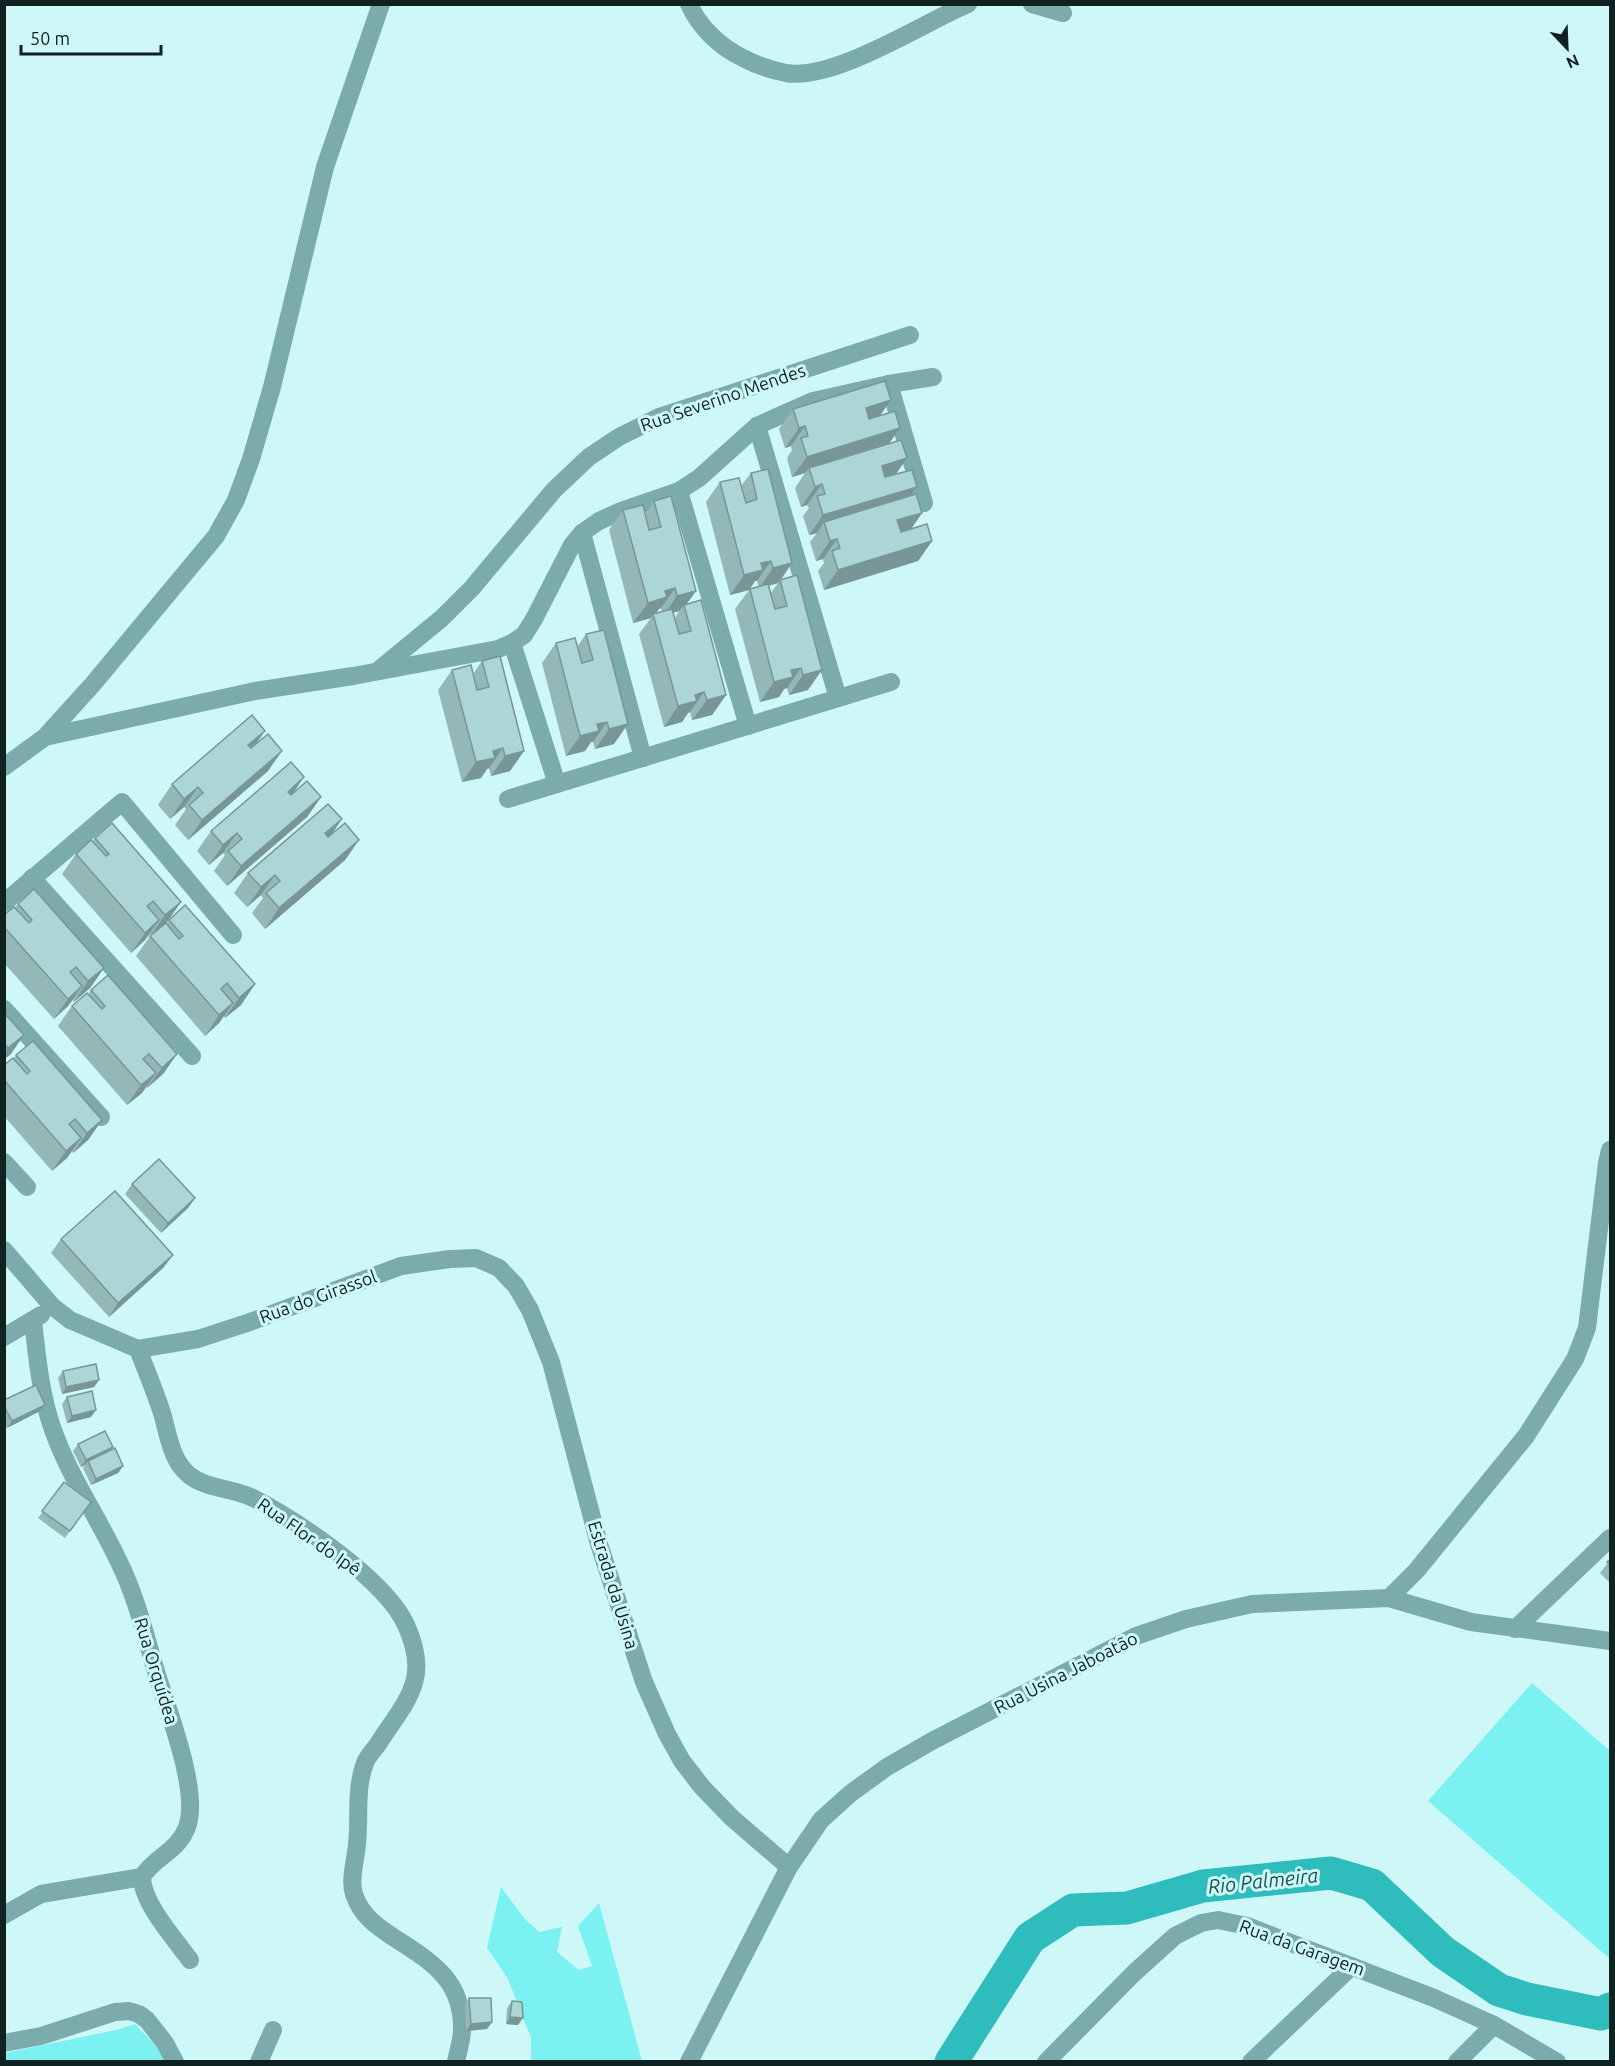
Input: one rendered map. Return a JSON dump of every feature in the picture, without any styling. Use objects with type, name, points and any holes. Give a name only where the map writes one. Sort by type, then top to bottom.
[{"type":"street","points":[[4,767],[45,737],[93,684],[216,536],[236,500],[251,459],[272,387],[325,167],[381,4]]},
{"type":"street","points":[[689,4],[711,36],[730,52],[758,66],[788,74],[825,70],[856,58],[968,4]]},
{"type":"street","points":[[1032,4],[1063,14]]},
{"type":"street","name":"Rua Severino Mendes","points":[[376,672],[450,610],[472,588],[554,490],[589,457],[619,436],[659,417],[910,335]]},
{"type":"street","points":[[45,737],[255,691],[376,672],[498,649],[524,635],[572,545],[582,533],[599,521],[621,511],[679,492],[699,478],[757,426],[813,401],[933,377]]},
{"type":"street","points":[[889,384],[924,503]]},
{"type":"street","points":[[757,426],[838,698]]},
{"type":"street","points":[[679,492],[748,726]]},
{"type":"street","points":[[582,533],[643,758]]},
{"type":"street","points":[[512,643],[558,784]]},
{"type":"street","points":[[508,799],[891,682]]},
{"type":"street","points":[[4,903],[122,802],[233,934]]},
{"type":"street","points":[[32,878],[192,1056]]},
{"type":"street","points":[[4,1009],[101,1117]]},
{"type":"street","points":[[1389,1598],[1417,1570],[1526,1436],[1575,1359],[1587,1328],[1607,1163],[1611,1150]]},
{"type":"street","points":[[4,1162],[27,1186]]},
{"type":"street","points":[[4,1250],[52,1306],[70,1320],[138,1349]]},
{"type":"street","name":"Rua do Girassol","points":[[138,1349],[198,1339],[401,1266],[476,1258],[499,1268]]},
{"type":"street","name":"Estrada da Usina","points":[[499,1268],[516,1286],[530,1310],[551,1362],[599,1544],[644,1682],[667,1734],[682,1761],[702,1786],[732,1818],[789,1867]]},
{"type":"street","points":[[4,1337],[33,1321],[52,1306]]},
{"type":"street","name":"Rua Orquídea","points":[[33,1321],[40,1382],[50,1423],[74,1479],[103,1527],[121,1565],[139,1613],[181,1751],[190,1815],[187,1828],[171,1851],[147,1869],[142,1877]]},
{"type":"street","name":"Rua Flor do Ipê","points":[[138,1349],[170,1444],[180,1465],[189,1475],[205,1484],[230,1489],[252,1498],[317,1538],[368,1577],[405,1622],[415,1650],[417,1673],[411,1692],[365,1761],[358,1800],[353,1891],[361,1910],[373,1923],[438,1967],[449,1982],[459,2003],[462,2031],[456,2061]]},
{"type":"street","points":[[1515,1629],[1611,1538]]},
{"type":"street","name":"Rua Usina Jaboatão","points":[[689,2061],[789,1867],[821,1820],[851,1793],[887,1767],[942,1736],[1136,1636],[1186,1619],[1252,1604],[1389,1598],[1433,1613],[1471,1622],[1611,1641]]},
{"type":"street","points":[[4,1914],[41,1894],[142,1877],[145,1891],[153,1906],[190,1960]]},
{"type":"street","name":"Rua da Garagem","points":[[1046,2061],[1134,1973],[1175,1936],[1201,1923],[1218,1920],[1247,1926],[1434,1998],[1494,2025],[1557,2061]]},
{"type":"street","points":[[1251,2061],[1352,1966]]},
{"type":"street","points":[[4,2043],[41,2036],[115,2012],[129,2012],[140,2014],[147,2020],[165,2043],[175,2061]]},
{"type":"street","points":[[1457,2061],[1494,2025]]},
{"type":"street","points":[[259,2061],[273,2030]]},
{"type":"shaded area","points":[[1532,1683],[1610,1751],[1610,1959],[1428,1801]]},
{"type":"shaded area","points":[[501,1887],[524,1918],[539,1932],[562,1927],[557,1952],[579,1970],[592,1966],[578,1926],[599,1903],[642,2061],[531,2061],[531,2038],[508,1979],[487,1948]]},
{"type":"shaded area","points":[[135,2024],[155,2045],[166,2061],[5,2062],[5,2053]]},
{"type":"building","points":[[885,381],[891,400],[866,408],[869,419],[895,411],[900,428],[807,457],[801,438],[808,436],[805,426],[799,428],[793,409]]},
{"type":"building","points":[[901,440],[907,458],[882,466],[885,477],[912,470],[917,487],[823,515],[817,496],[825,494],[822,484],[815,487],[809,468]]},
{"type":"building","points":[[768,469],[792,563],[773,568],[771,561],[761,563],[763,570],[744,575],[720,482],[739,478],[746,503],[757,499],[751,473]]},
{"type":"building","points":[[916,494],[922,513],[897,520],[901,532],[927,524],[932,541],[838,570],[832,551],[840,548],[837,539],[830,541],[824,522]]},
{"type":"building","points":[[671,496],[696,591],[677,596],[675,588],[665,591],[667,597],[648,603],[623,510],[643,505],[649,530],[661,527],[654,501]]},
{"type":"building","points":[[797,575],[822,670],[803,675],[801,668],[791,670],[793,677],[774,682],[750,589],[768,584],[775,609],[787,606],[780,580]]},
{"type":"building","points":[[701,600],[726,695],[707,700],[704,692],[695,695],[697,701],[678,706],[653,614],[672,609],[679,634],[691,631],[684,605]]},
{"type":"building","points":[[604,630],[628,724],[609,729],[607,722],[597,724],[599,731],[580,736],[556,643],[575,638],[582,663],[593,660],[586,634]]},
{"type":"building","points":[[500,656],[524,751],[505,756],[503,748],[493,751],[495,758],[476,762],[452,670],[471,665],[477,690],[489,687],[482,661]]},
{"type":"building","points":[[252,715],[265,731],[248,745],[251,748],[268,734],[282,751],[202,820],[189,805],[203,793],[198,787],[184,799],[172,784]]},
{"type":"building","points":[[291,762],[304,777],[288,792],[291,795],[307,781],[321,797],[241,866],[228,851],[242,839],[237,833],[223,845],[211,831]]},
{"type":"building","points":[[328,804],[342,819],[325,833],[328,837],[345,823],[359,840],[279,908],[266,893],[280,881],[275,875],[261,887],[248,873]]},
{"type":"building","points":[[112,823],[181,902],[165,915],[153,901],[147,906],[159,920],[145,933],[76,854],[91,840],[106,856],[109,854],[95,838]]},
{"type":"building","points":[[34,889],[104,968],[88,981],[76,967],[70,972],[82,986],[68,999],[4,927],[4,915],[14,907],[29,923],[32,920],[18,904]]},
{"type":"building","points":[[185,905],[255,984],[239,998],[227,983],[221,989],[233,1003],[219,1015],[150,936],[166,923],[179,939],[183,936],[169,920]]},
{"type":"building","points":[[108,975],[177,1054],[162,1068],[149,1054],[143,1059],[156,1073],[141,1085],[72,1006],[87,993],[102,1009],[105,1006],[91,990]]},
{"type":"building","points":[[4,1013],[24,1035],[8,1048],[4,1044]]},
{"type":"building","points":[[33,1041],[102,1120],[87,1133],[75,1119],[69,1124],[81,1138],[66,1151],[4,1080],[4,1065],[13,1058],[27,1074],[30,1071],[16,1055]]},
{"type":"building","points":[[159,1159],[195,1198],[168,1223],[132,1184]]},
{"type":"building","points":[[115,1191],[173,1255],[118,1303],[61,1239]]},
{"type":"building","points":[[96,1364],[99,1380],[66,1387],[63,1371]]},
{"type":"building","points":[[36,1385],[45,1405],[12,1421],[4,1406],[4,1400]]},
{"type":"building","points":[[92,1391],[96,1410],[72,1416],[67,1397]]},
{"type":"building","points":[[105,1431],[113,1447],[86,1460],[78,1444]]},
{"type":"building","points":[[115,1448],[123,1466],[96,1479],[88,1461]]},
{"type":"building","points":[[64,1482],[91,1502],[70,1531],[42,1511]]},
{"type":"building","points":[[469,1998],[491,1998],[492,2022],[471,2024]]},
{"type":"building","points":[[512,2001],[522,2002],[523,2018],[510,2017]]},
{"type":"waterway","name":"Rio Palmeira","points":[[951,2062],[1030,1938],[1073,1910],[1127,1908],[1203,1886],[1331,1873],[1372,1885],[1443,1952],[1499,1990],[1527,1999],[1601,2014],[1610,2009]]}]
